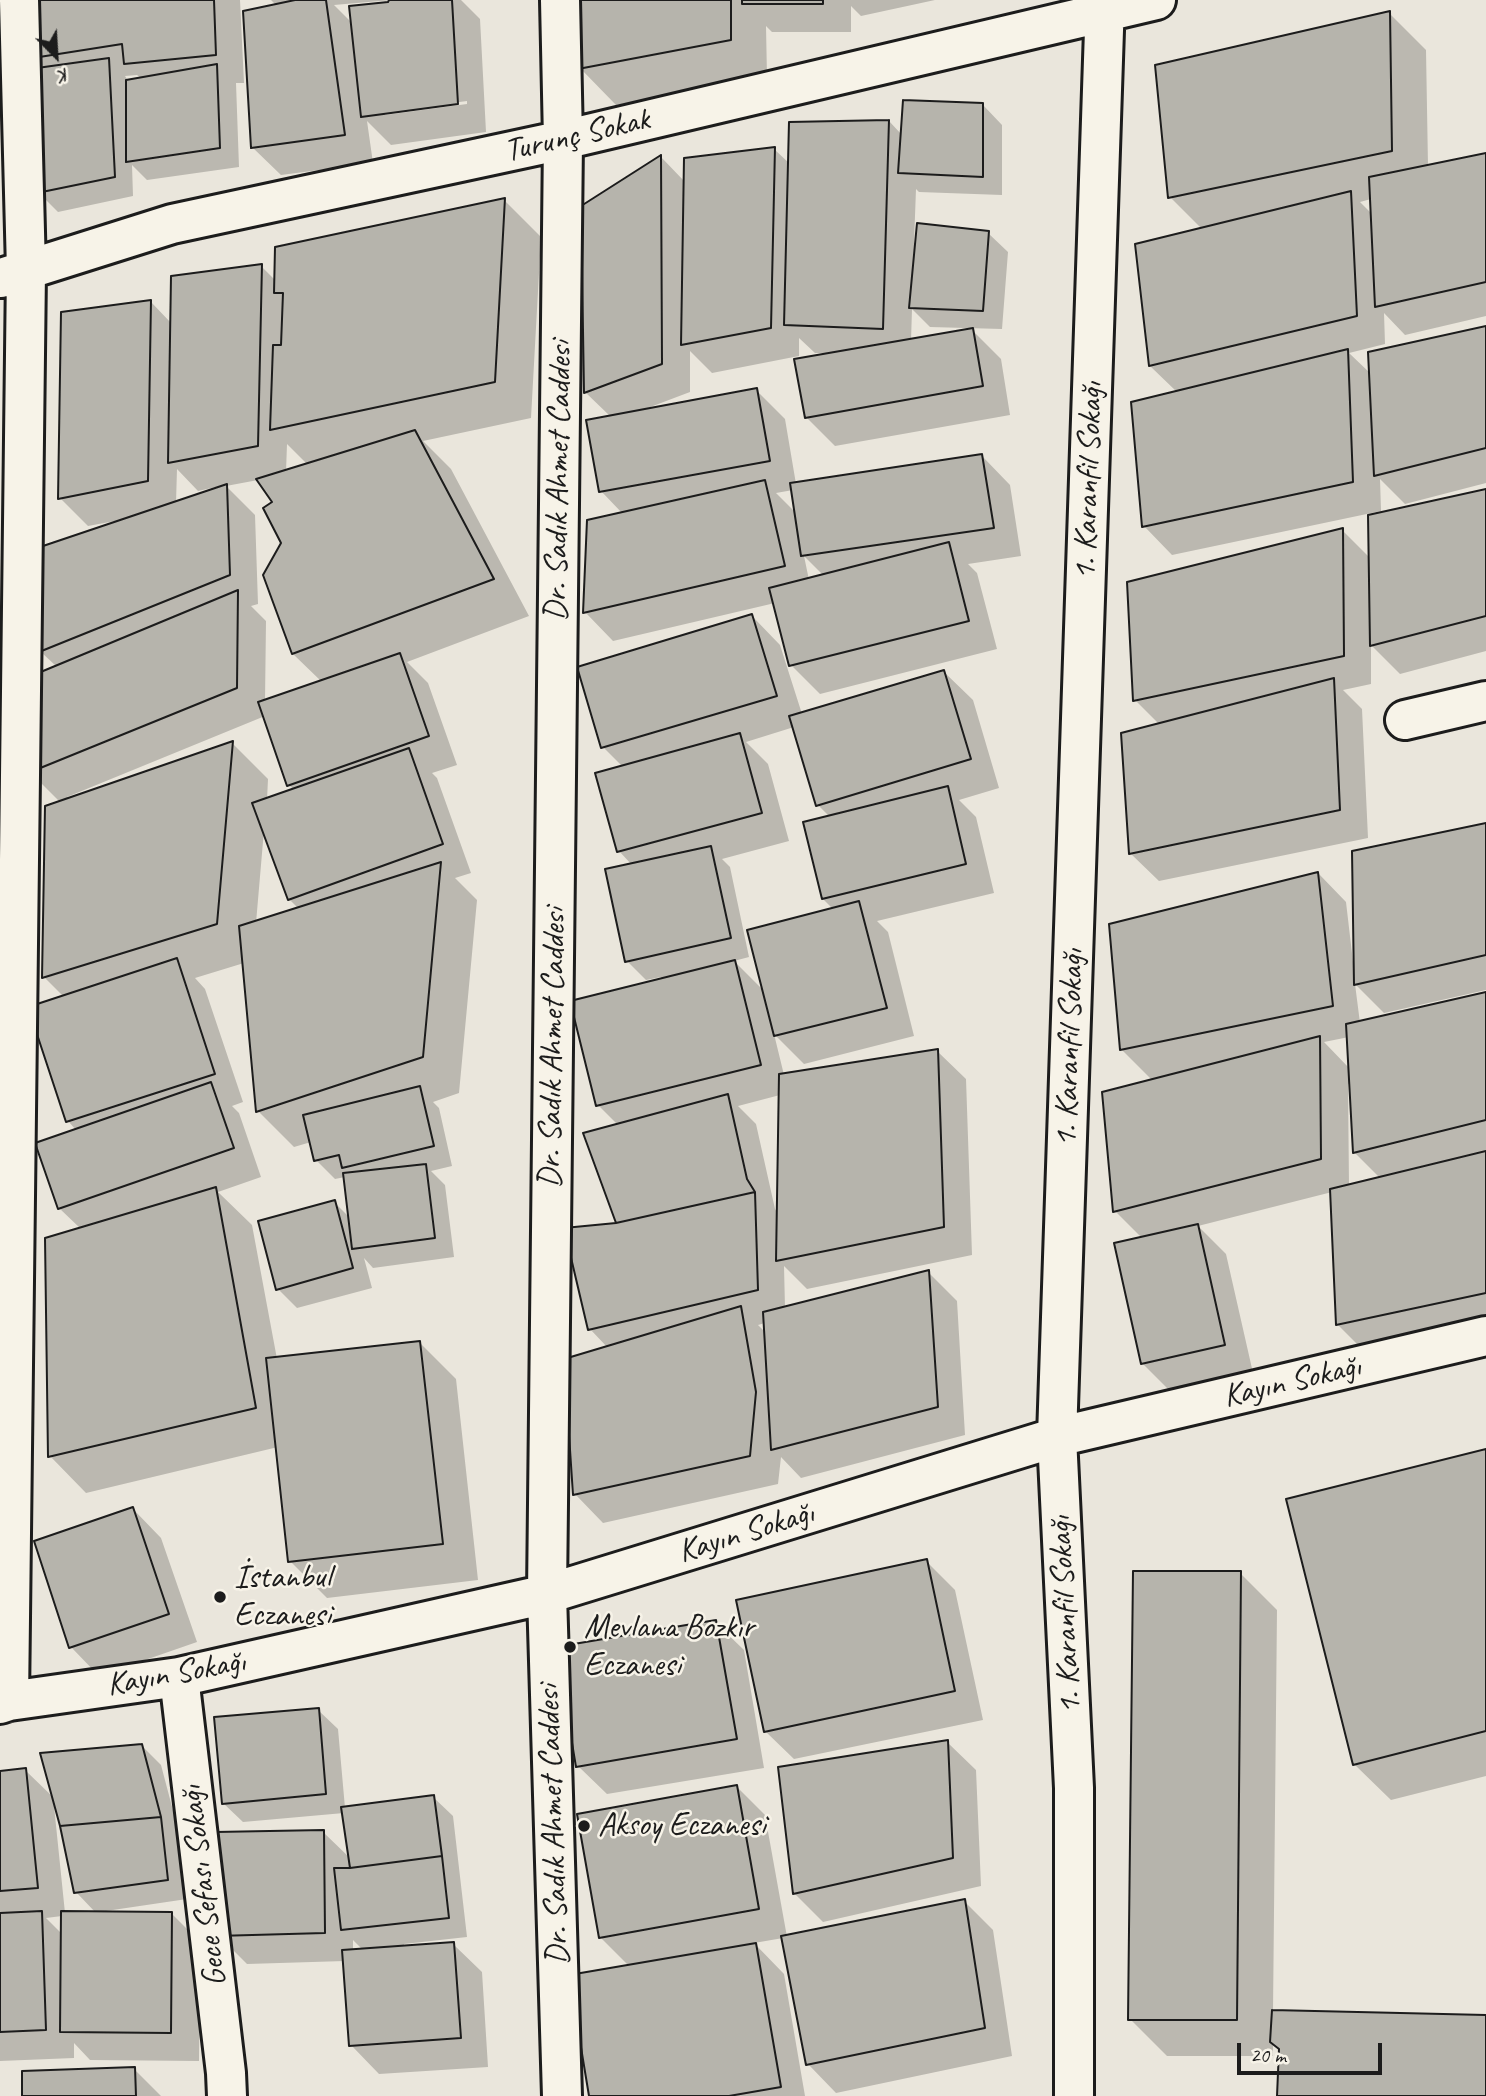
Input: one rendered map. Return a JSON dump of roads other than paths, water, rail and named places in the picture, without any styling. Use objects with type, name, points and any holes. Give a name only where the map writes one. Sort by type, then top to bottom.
[{"type":"street","points":[[5,1703],[13,274],[19,0]]},
{"type":"street","name":"Dr. Sadık Ahmet Caddesi","points":[[560,0],[563,140],[547,1594],[562,2096]]},
{"type":"street","name":"Turunç Sokak","points":[[13,274],[172,224],[563,140],[1105,6],[1156,0]]},
{"type":"street","name":"1. Karanfil Sokağı","points":[[1074,2096],[1074,1788],[1057,1437],[1105,6]]},
{"type":"street","points":[[1405,720],[1486,701]]},
{"type":"street","name":"Kayın Sokağı","points":[[5,1703],[179,1677],[547,1594],[1057,1437],[1486,1336]]},
{"type":"street","name":"Gece Sefası Sokağı","points":[[179,1677],[225,2059],[227,2096]]},
{"type":"place","name":"İstanbul Eczanesi","points":[[220,1597]]},
{"type":"place","name":"Mevlana Bozkır Eczanesi","points":[[570,1647]]},
{"type":"place","name":"Aksoy Eczanesi","points":[[584,1826]]}]
